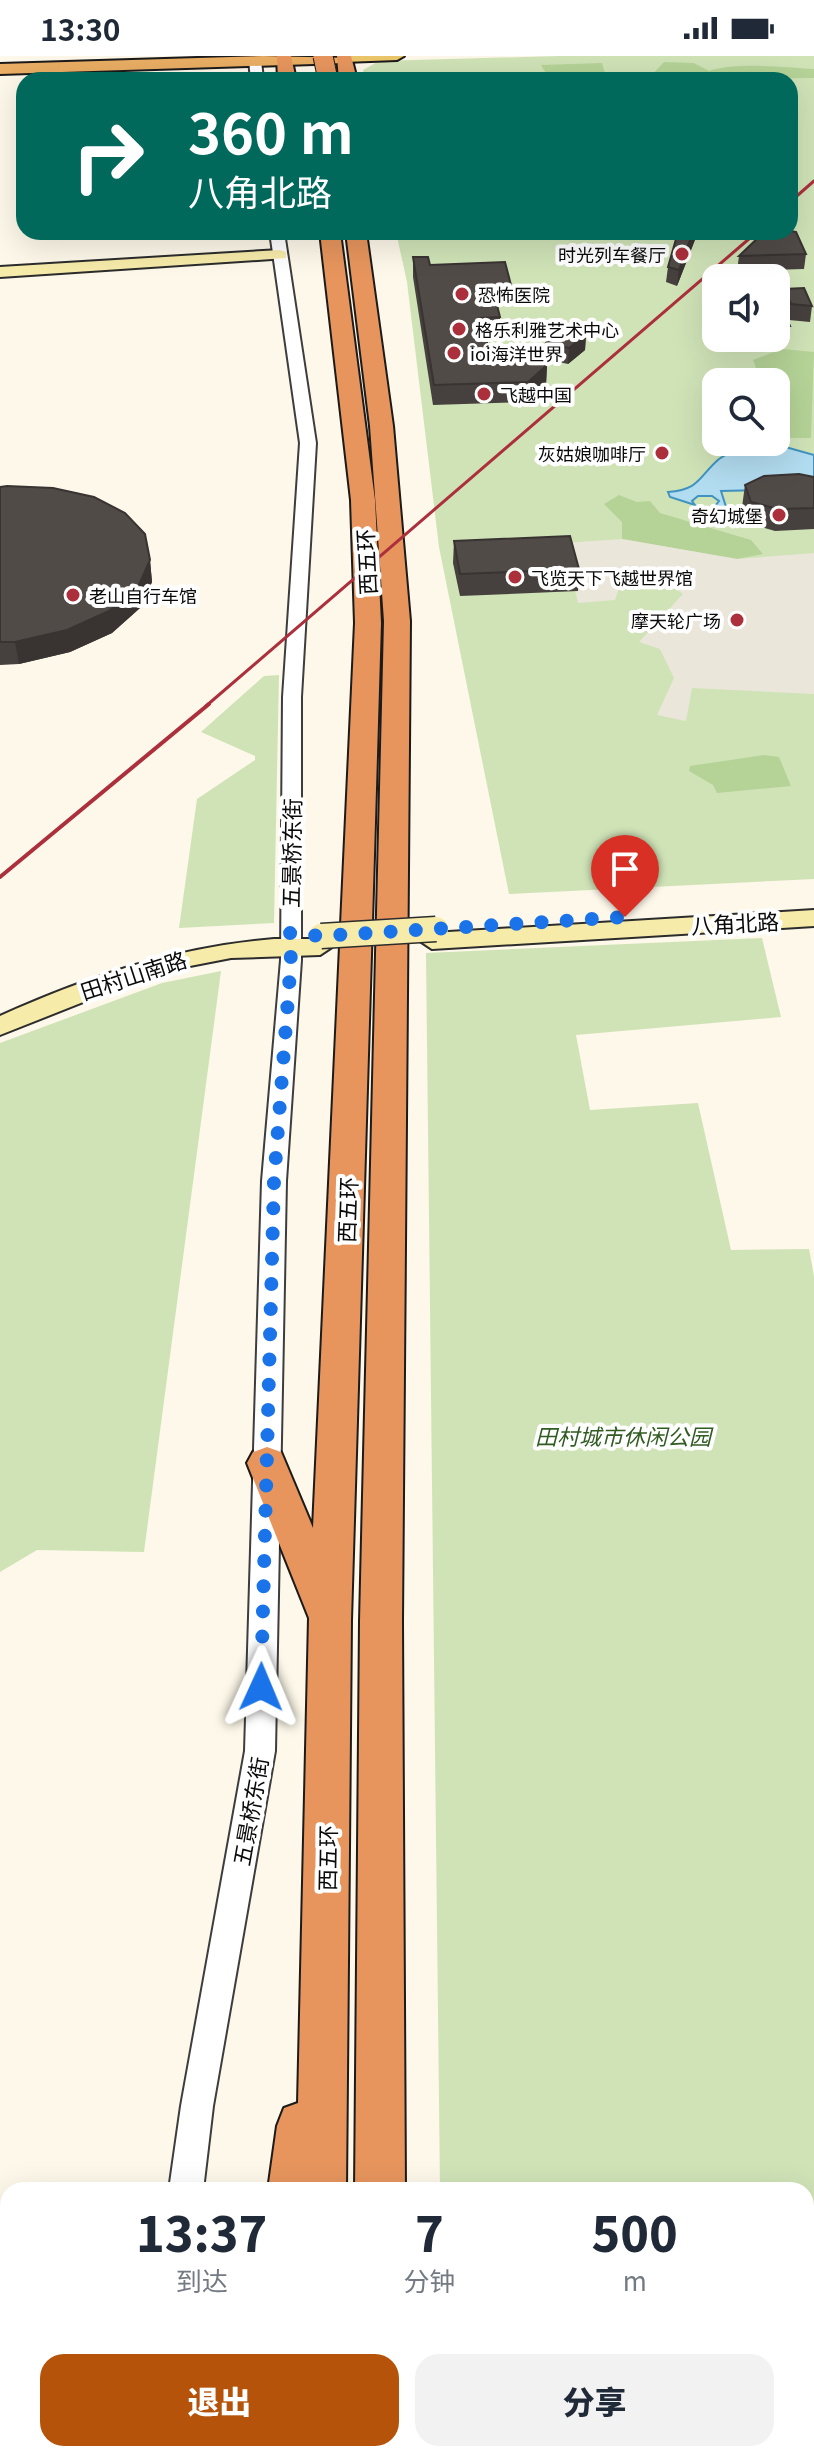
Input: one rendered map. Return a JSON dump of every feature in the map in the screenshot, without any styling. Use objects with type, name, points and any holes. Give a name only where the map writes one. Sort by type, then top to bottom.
[{"type":"highway","points":[[0,66],[230,56]]},
{"type":"highway","points":[[0,66],[344,57]]},
{"type":"highway","points":[[314,240],[357,327]]},
{"type":"highway","name":"西五环","points":[[332,240],[357,327],[390,499],[397,621],[381,1621],[380,2182]]},
{"type":"highway","name":"西五环","points":[[321,2182],[330,1620],[368,623],[356,240]]},
{"type":"highway","points":[[357,327],[373,240]]},
{"type":"highway","points":[[267,1463],[330,1620]]},
{"type":"highway","points":[[294,2182],[324,1966]]},
{"type":"highway","points":[[380,1972],[404,2182]]},
{"type":"main road","points":[[344,57],[397,56]]},
{"type":"main road","points":[[0,272],[278,244]]},
{"type":"main road","name":"八角北路","points":[[434,935],[814,905]]},
{"type":"main road","name":"八角北路","points":[[320,941],[814,918]]},
{"type":"main road","name":"田村山南路","points":[[0,1026],[97,982],[156,962],[290,940]]},
{"type":"main road","name":"田村山南路","points":[[0,1010],[92,971],[153,951],[201,941],[320,941]]},
{"type":"street","points":[[255,60],[256,72]]},
{"type":"street","name":"五景桥东街","points":[[187,2182],[197,2106],[260,1751],[274,1181],[290,940],[292,697],[308,443],[278,244]]},
{"type":"green space","points":[[559,56],[814,56],[814,879],[509,894],[439,547],[407,282],[398,240],[798,240],[798,72],[363,72],[379,61]]},
{"type":"green space","points":[[664,62],[694,63],[709,71],[775,66],[814,69],[814,78],[798,78],[798,72],[655,72]]},
{"type":"green space","points":[[602,63],[605,72],[545,72],[541,65]]},
{"type":"green space","points":[[790,350],[814,352],[811,438],[790,438],[790,368],[756,368],[753,360]]},
{"type":"green space","points":[[619,495],[637,502],[650,501],[660,513],[751,540],[763,554],[737,559],[622,539],[622,522],[604,504]]},
{"type":"green space","points":[[279,675],[274,923],[179,928],[197,799],[255,760],[255,756],[201,732],[264,676]]},
{"type":"green space","points":[[764,755],[779,757],[791,786],[717,793],[713,785],[689,771],[690,766]]},
{"type":"green space","name":"田村城市休闲公园","points":[[762,938],[781,1017],[576,1035],[590,1110],[698,1103],[731,1250],[809,1249],[814,1276],[814,2182],[440,2182],[426,953]]},
{"type":"green space","points":[[221,971],[144,1552],[37,1550],[0,1572],[0,1043],[162,983]]},
{"type":"shaded area","name":"摩天轮广场","points":[[622,539],[737,559],[814,553],[814,694],[692,688],[686,721],[657,715],[674,678],[660,649],[639,642],[683,594],[658,576],[622,579],[615,600],[578,603],[564,543]]},
{"type":"water","points":[[790,448],[814,455],[814,489],[721,491],[727,510],[712,510],[719,501],[712,496],[698,496],[692,501],[695,505],[670,497],[668,492],[693,485],[724,456],[790,456]]},
{"type":"building","points":[[798,236],[806,254],[739,256],[756,240],[798,240]]},
{"type":"building","points":[[676,240],[690,240],[679,270],[668,267]]},
{"type":"building","points":[[413,257],[428,257],[430,265],[505,262],[511,285],[492,285],[500,317],[481,318],[489,351],[530,350],[547,365],[528,382],[434,385]]},
{"type":"building","points":[[804,288],[812,306],[791,304],[790,289]]},
{"type":"building","points":[[556,324],[564,324],[586,334],[569,348],[546,343]]},
{"type":"building","points":[[799,474],[814,477],[814,508],[778,509],[751,502],[745,485],[764,476]]},
{"type":"building","name":"老山自行车馆","points":[[0,487],[53,488],[94,497],[125,513],[145,534],[150,560],[138,587],[109,611],[67,630],[15,642],[0,642]]},
{"type":"building","points":[[570,536],[579,569],[460,574],[454,541]]},
{"type":"railway","points":[[798,195],[814,181]]},
{"type":"railway","points":[[206,706],[748,240]]},
{"type":"railway","points":[[0,877],[209,704]]},
{"type":"place","name":"时光列车餐厅","points":[[682,254]]},
{"type":"place","name":"恐怖医院","points":[[462,294]]},
{"type":"place","name":"格乐利雅艺术中心","points":[[459,329]]},
{"type":"place","name":"ioi海洋世界","points":[[454,353]]},
{"type":"place","name":"飞越中国","points":[[484,394]]},
{"type":"place","name":"灰姑娘咖啡厅","points":[[662,453]]},
{"type":"place","name":"奇幻城堡","points":[[779,515]]},
{"type":"place","name":"飞览天下飞越世界馆","points":[[515,577]]},
{"type":"place","name":"老山自行车馆","points":[[73,595]]},
{"type":"place","name":"摩天轮广场","points":[[737,620]]},
{"type":"route","points":[[261,1687],[274,1181],[291,960],[289,933],[321,936],[625,917]]}]
